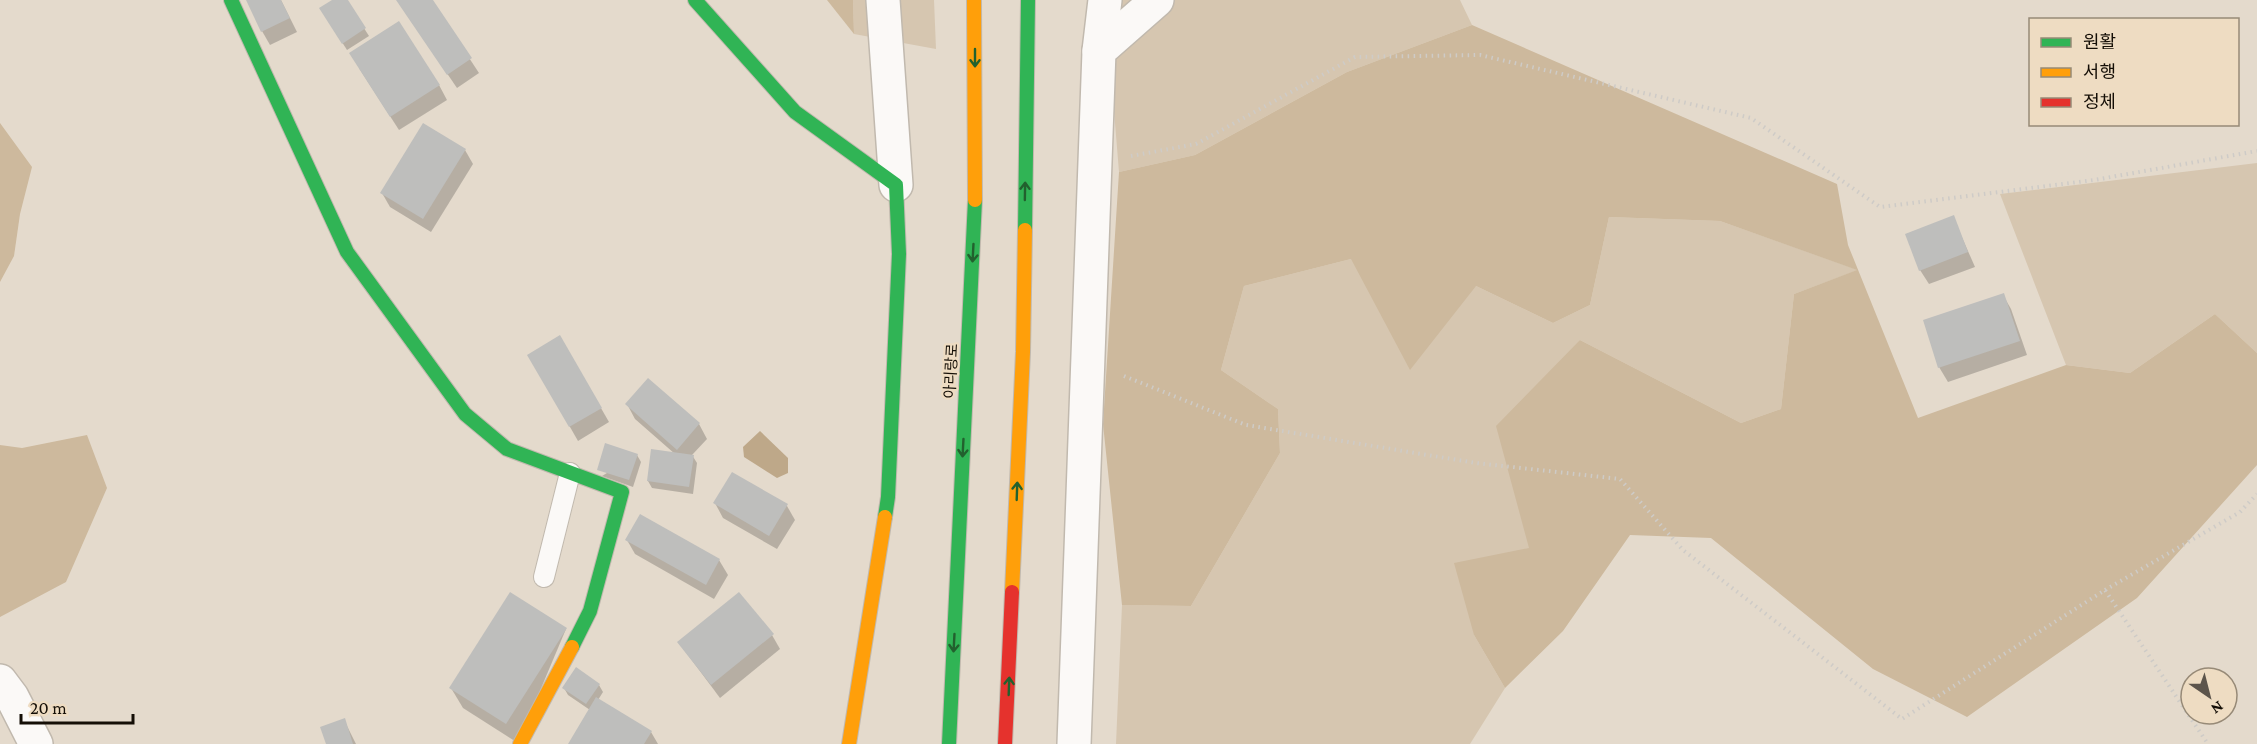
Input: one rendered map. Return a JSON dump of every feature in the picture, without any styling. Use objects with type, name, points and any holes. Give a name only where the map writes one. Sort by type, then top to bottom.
[{"type":"main road","points":[[231,0],[347,252],[465,414],[507,449],[622,492],[590,611],[551,691],[520,744]]},
{"type":"main road","points":[[695,0],[795,112],[896,185],[899,254],[888,496],[849,744]]},
{"type":"main road","name":"아리랑로","points":[[949,744],[975,208],[975,0]]},
{"type":"main road","points":[[1005,744],[1023,352],[1028,0]]},
{"type":"street","points":[[883,0],[896,185]]},
{"type":"street","points":[[1074,744],[1099,51],[1105,0]]},
{"type":"street","points":[[1099,51],[1157,0]]},
{"type":"street","points":[[0,681],[12,697],[36,744]]},
{"type":"lane","points":[[544,577],[570,473]]},
{"type":"path","points":[[1095,162],[1196,144],[1355,57],[1480,55],[1751,118],[1880,207],[2094,180],[2257,151]]},
{"type":"path","points":[[1088,361],[1246,425],[1476,463],[1620,478],[1683,550],[1902,719],[2105,590],[2240,512],[2257,494]]},
{"type":"path","points":[[2105,590],[2208,744]]},
{"type":"shaded area","points":[[827,0],[853,0],[854,34]]},
{"type":"shaded area","points":[[853,0],[934,0],[936,49],[854,34]]},
{"type":"shaded area","points":[[1105,0],[1460,0],[1472,25],[1347,72],[1195,155],[1119,172]]},
{"type":"shaded area","points":[[1472,25],[1837,184],[1848,245],[1918,418],[2066,365],[2130,373],[2215,314],[2257,353],[2257,465],[2137,598],[1967,717],[1873,669],[1711,538],[1630,535],[1563,631],[1505,688],[1474,635],[1454,563],[1529,548],[1496,426],[1580,340],[1741,423],[1781,409],[1794,294],[1857,270],[1720,221],[1609,217],[1590,305],[1553,323],[1476,286],[1410,370],[1351,259],[1244,286],[1221,370],[1278,409],[1280,453],[1191,606],[1122,605],[1103,424],[1119,172],[1195,155],[1347,72]]},
{"type":"shaded area","points":[[0,123],[32,167],[20,214],[14,256],[0,282]]},
{"type":"shaded area","points":[[2257,163],[2257,353],[2215,314],[2130,373],[2066,365],[2000,194]]},
{"type":"shaded area","points":[[1609,217],[1720,221],[1858,270],[1794,294],[1781,409],[1741,423],[1580,340],[1529,548],[1474,635],[1505,688],[1470,744],[1116,744],[1122,605],[1191,606],[1280,453],[1278,409],[1221,370],[1244,286],[1351,259],[1476,286],[1553,323],[1590,305]]},
{"type":"shaded area","points":[[760,431],[788,458],[788,473],[777,478],[744,457],[743,447]]},
{"type":"shaded area","points":[[87,435],[107,488],[66,582],[0,617],[0,445],[22,448]]},
{"type":"building","points":[[246,0],[281,0],[290,18],[261,32]]},
{"type":"building","points":[[332,0],[348,0],[366,28],[342,44],[319,8]]},
{"type":"building","points":[[396,0],[433,0],[472,58],[447,75]]},
{"type":"building","points":[[399,21],[440,85],[390,117],[349,53]]},
{"type":"building","points":[[423,123],[466,149],[423,219],[380,193]]},
{"type":"building","points":[[1954,215],[1968,252],[1919,271],[1905,234]]},
{"type":"building","points":[[2004,293],[2020,341],[1938,368],[1923,320]]},
{"type":"building","points":[[560,335],[602,408],[569,427],[527,355]]},
{"type":"building","points":[[648,378],[700,423],[677,450],[625,404]]},
{"type":"building","points":[[605,443],[638,454],[629,480],[597,470]]},
{"type":"building","points":[[651,449],[694,455],[689,487],[647,481]]},
{"type":"building","points":[[732,472],[788,504],[769,536],[713,503]]},
{"type":"building","points":[[640,514],[720,559],[706,585],[625,540]]},
{"type":"building","points":[[510,592],[567,628],[506,724],[449,688]]},
{"type":"building","points":[[739,592],[774,634],[711,685],[677,642]]},
{"type":"building","points":[[576,667],[600,684],[586,704],[562,688]]},
{"type":"building","points":[[596,697],[652,731],[644,744],[568,744]]},
{"type":"building","points":[[345,718],[353,744],[326,744],[320,727]]},
{"type":"traffic: fast","points":[[231,0],[347,252],[465,414],[507,449],[622,492],[590,611],[572,647]]},
{"type":"traffic: fast","points":[[695,0],[795,112],[896,185],[899,254],[888,497],[885,517]]},
{"type":"traffic: fast","points":[[1025,230],[1028,0]]},
{"type":"traffic: fast","points":[[949,744],[975,200]]},
{"type":"traffic: slow","points":[[974,0],[975,200]]},
{"type":"traffic: slow","points":[[1012,592],[1023,352],[1025,230]]},
{"type":"traffic: slow","points":[[849,744],[885,517]]},
{"type":"traffic: slow","points":[[520,744],[572,647]]},
{"type":"traffic: jam","points":[[1005,744],[1012,592]]}]
